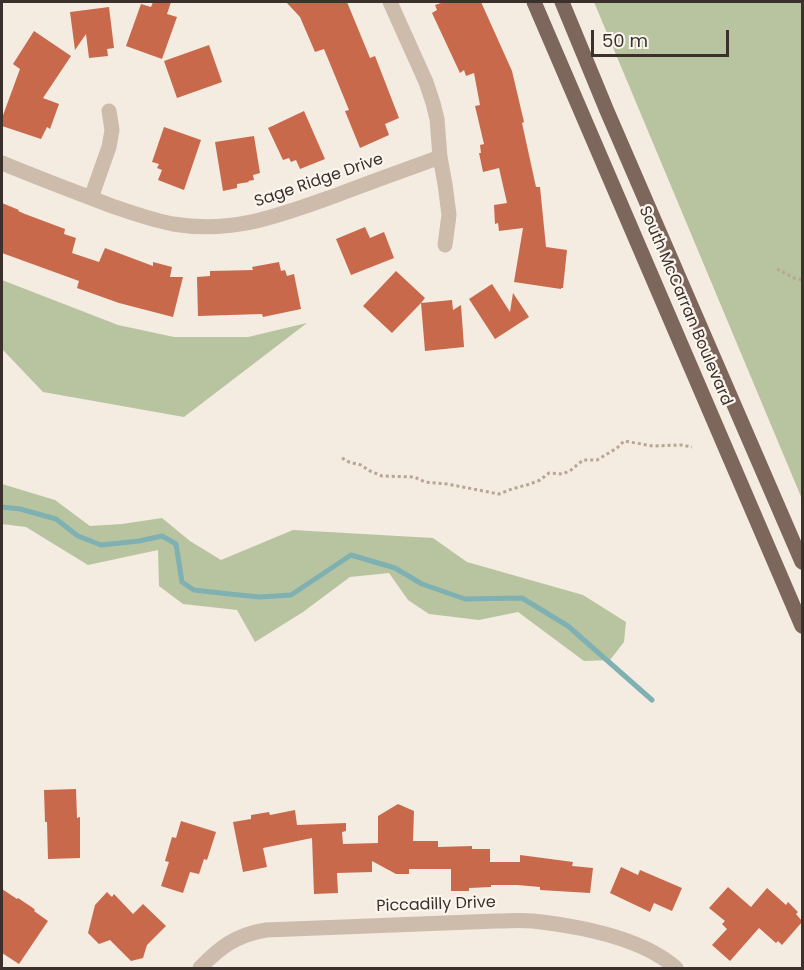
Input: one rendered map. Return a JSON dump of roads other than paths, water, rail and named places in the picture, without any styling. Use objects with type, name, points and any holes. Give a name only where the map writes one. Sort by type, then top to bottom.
[{"type":"main road","name":"South McCarran Boulevard","points":[[534,2],[802,626]]},
{"type":"main road","name":"South McCarran Boulevard","points":[[562,2],[802,562]]},
{"type":"street","points":[[390,2],[426,82],[437,119],[449,215],[446,245]]},
{"type":"street","points":[[91,198],[109,147],[112,130],[109,111]]},
{"type":"street","name":"Sage Ridge Drive","points":[[2,163],[149,219],[196,226],[232,225],[277,216],[440,157]]},
{"type":"street","name":"Piccadilly Drive","points":[[200,969],[223,946],[237,937],[266,930],[532,921],[606,934],[658,956],[676,969]]},
{"type":"waterway","points":[[2,507],[20,509],[56,519],[78,536],[101,545],[162,536],[176,544],[182,582],[194,590],[260,597],[291,595],[351,555],[395,568],[422,584],[465,599],[522,598],[568,626],[652,700]]}]
